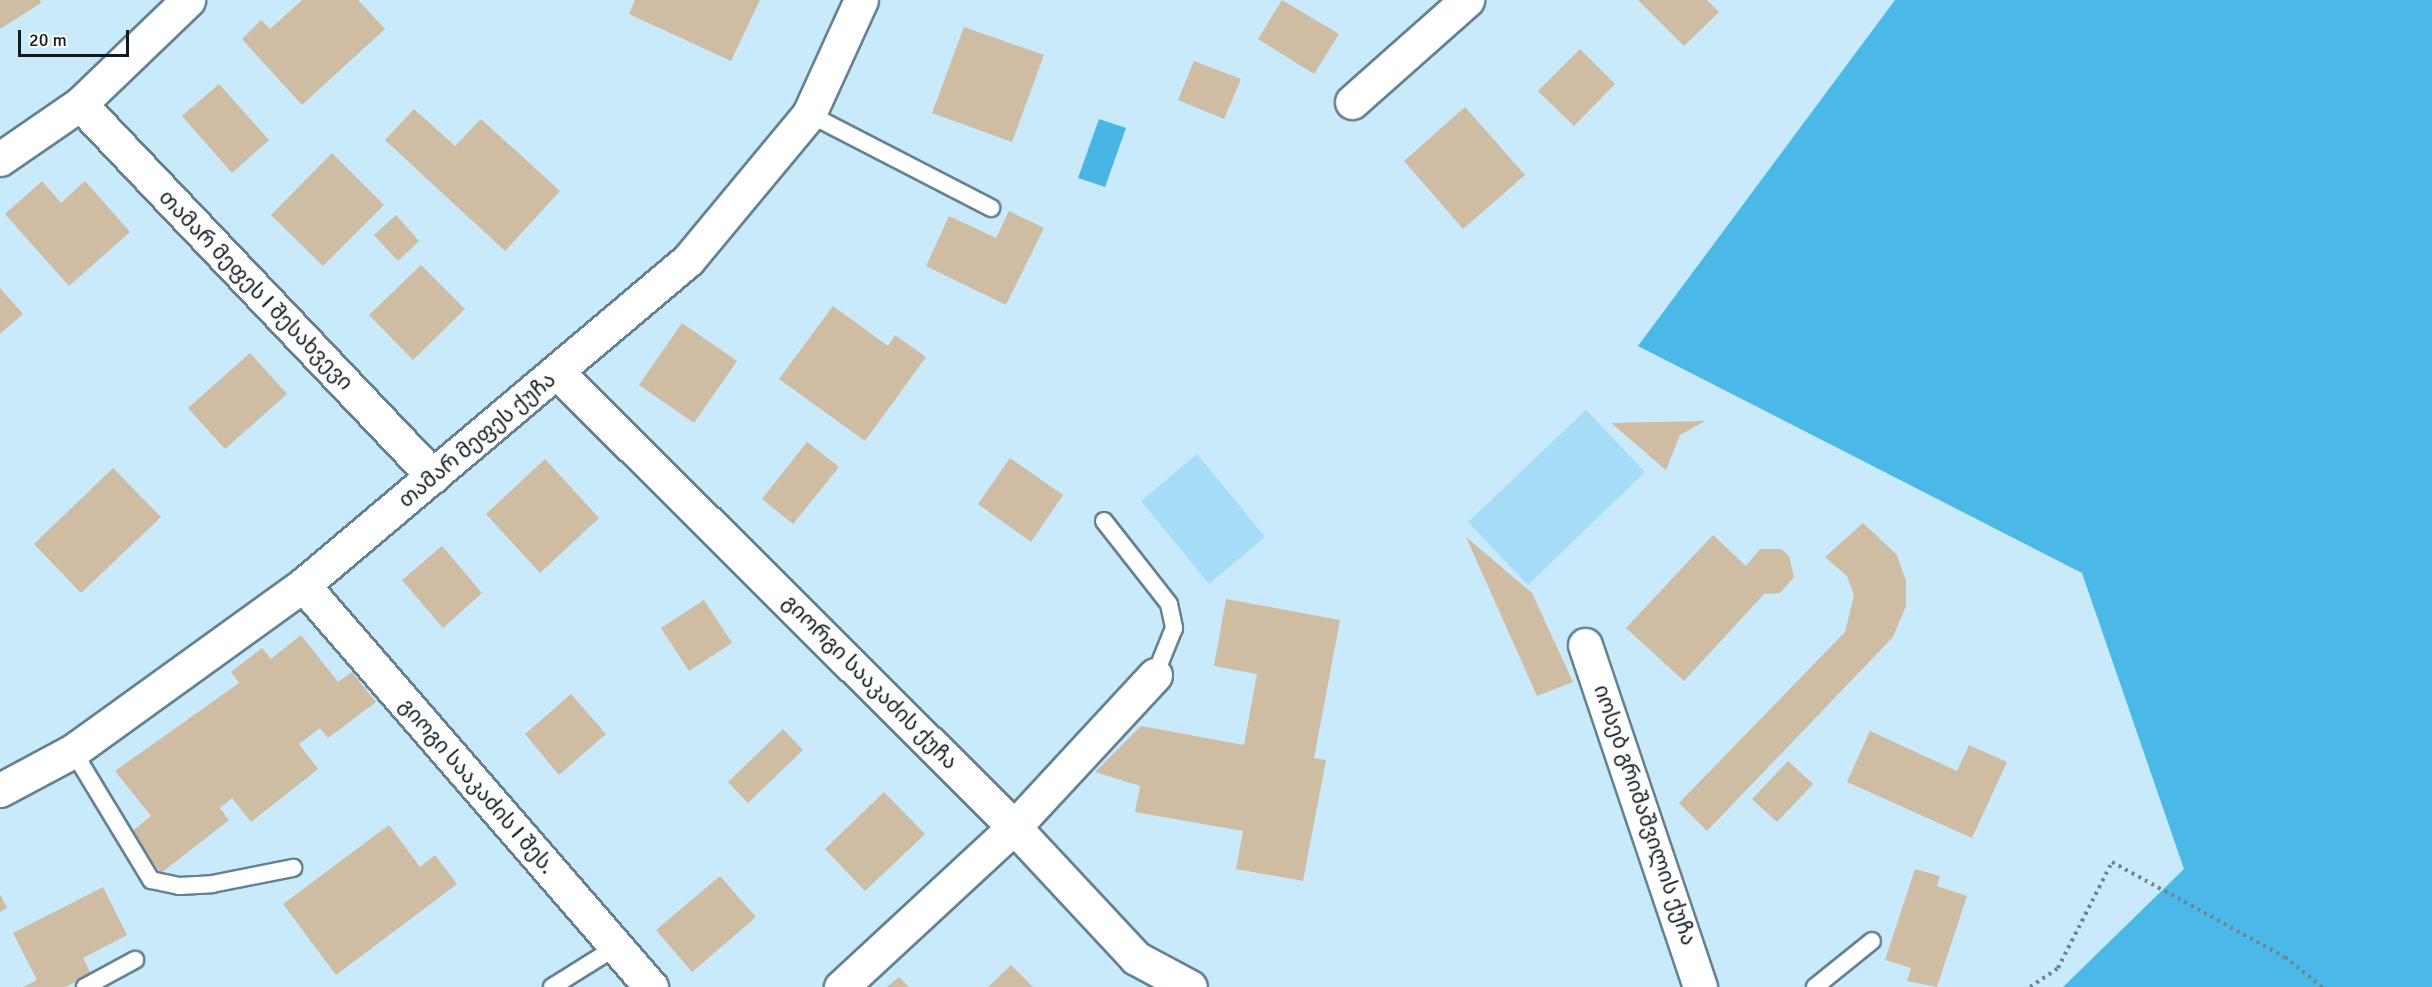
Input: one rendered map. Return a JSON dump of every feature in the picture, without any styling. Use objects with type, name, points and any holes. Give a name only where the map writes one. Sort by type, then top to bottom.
[{"type":"street","name":"თამარ მეფეს ქუჩა","points":[[0,790],[72,751],[303,585],[558,373],[688,260],[809,114],[861,0]]},
{"type":"street","points":[[1352,102],[1467,0]]},
{"type":"street","points":[[0,159],[80,104],[174,5]]},
{"type":"street","name":"თამარ მეფეს I შესახვევი","points":[[80,104],[433,476]]},
{"type":"street","name":"გიორგი სააკაძის ქუჩა","points":[[558,373],[1014,827],[1136,958],[1190,987]]},
{"type":"street","name":"გიოგი სააკაძის I შეს.","points":[[303,585],[651,987]]},
{"type":"street","name":"იოსებ გრიშაშვილის ქუჩა","points":[[1585,645],[1700,987]]},
{"type":"street","points":[[841,987],[1014,827],[1155,675]]},
{"type":"lane","points":[[809,114],[991,208]]},
{"type":"lane","points":[[1104,521],[1169,604],[1174,628],[1155,675]]},
{"type":"lane","points":[[72,751],[151,880],[180,886],[212,884],[293,868]]},
{"type":"lane","points":[[1815,987],[1872,941]]},
{"type":"lane","points":[[552,987],[616,947]]},
{"type":"lane","points":[[85,987],[135,960]]},
{"type":"path","points":[[2030,987],[2058,968],[2112,862],[2285,957],[2322,987]]},
{"type":"shaded area","points":[[1895,0],[2432,0],[2432,987],[2063,987],[2184,869],[2082,573],[1638,346]]},
{"type":"shaded area","points":[[1099,119],[1126,128],[1105,187],[1078,178]]},
{"type":"shaded area","points":[[1586,410],[1645,472],[1528,585],[1468,522]]},
{"type":"shaded area","points":[[1197,454],[1265,537],[1209,584],[1141,501]]},
{"type":"building","points":[[0,0],[40,0],[41,3],[0,29]]},
{"type":"building","points":[[302,0],[358,0],[385,29],[302,105],[242,39],[261,20],[270,29]]},
{"type":"building","points":[[635,0],[760,0],[731,61],[629,14]]},
{"type":"building","points":[[1282,0],[1339,34],[1314,74],[1258,39]]},
{"type":"building","points":[[1638,0],[1707,0],[1719,12],[1684,46]]},
{"type":"building","points":[[964,27],[1044,55],[1012,142],[932,113]]},
{"type":"building","points":[[1580,49],[1615,84],[1574,126],[1538,91]]},
{"type":"building","points":[[1194,61],[1241,79],[1224,119],[1178,100]]},
{"type":"building","points":[[219,84],[269,140],[232,173],[182,116]]},
{"type":"building","points":[[1465,107],[1525,175],[1463,229],[1404,161]]},
{"type":"building","points":[[414,109],[455,146],[481,119],[560,191],[505,251],[385,140]]},
{"type":"building","points":[[332,153],[384,205],[323,266],[271,215]]},
{"type":"building","points":[[42,181],[61,203],[85,181],[130,232],[69,286],[5,214]]},
{"type":"building","points":[[1009,211],[1044,228],[1006,305],[926,266],[949,216],[996,238]]},
{"type":"building","points":[[396,215],[419,241],[398,261],[374,235]]},
{"type":"building","points":[[421,265],[465,309],[413,360],[369,315]]},
{"type":"building","points":[[0,288],[23,314],[0,334]]},
{"type":"building","points":[[833,306],[888,346],[895,335],[926,357],[865,441],[779,379]]},
{"type":"building","points":[[682,323],[737,361],[694,423],[639,385]]},
{"type":"building","points":[[250,353],[287,394],[225,449],[188,408]]},
{"type":"building","points":[[1705,421],[1680,435],[1666,470],[1611,423]]},
{"type":"building","points":[[807,442],[839,467],[793,524],[762,499]]},
{"type":"building","points":[[1010,458],[1063,495],[1031,542],[978,504]]},
{"type":"building","points":[[545,459],[599,518],[540,573],[486,514]]},
{"type":"building","points":[[113,468],[161,517],[81,593],[34,544]]},
{"type":"building","points":[[1863,523],[1897,555],[1906,581],[1906,606],[1893,637],[1707,831],[1679,803],[1845,632],[1854,595],[1847,576],[1825,557]]},
{"type":"building","points":[[1713,535],[1746,566],[1760,549],[1781,549],[1789,556],[1794,577],[1780,593],[1764,594],[1684,681],[1626,628]]},
{"type":"building","points":[[1466,537],[1532,593],[1573,682],[1537,696]]},
{"type":"building","points":[[442,546],[482,593],[443,628],[402,580]]},
{"type":"building","points":[[1226,599],[1340,620],[1314,758],[1326,760],[1303,881],[1236,869],[1243,831],[1135,812],[1140,786],[1095,772],[1141,726],[1244,745],[1257,674],[1214,666]]},
{"type":"building","points":[[704,600],[732,643],[689,671],[661,628]]},
{"type":"building","points":[[301,635],[338,682],[352,672],[376,702],[328,738],[320,728],[299,744],[318,769],[251,822],[232,798],[220,808],[229,820],[161,873],[130,833],[151,816],[115,771],[239,683],[231,672],[262,648],[271,659]]},
{"type":"building","points":[[571,694],[606,734],[559,775],[525,734]]},
{"type":"building","points":[[783,729],[803,750],[748,803],[728,782]]},
{"type":"building","points":[[1870,731],[1957,771],[1969,745],[2007,762],[1972,838],[1847,782]]},
{"type":"building","points":[[1788,761],[1813,784],[1777,822],[1752,799]]},
{"type":"building","points":[[884,792],[925,834],[865,891],[825,849]]},
{"type":"building","points":[[389,825],[420,867],[435,855],[457,884],[336,975],[283,904]]},
{"type":"building","points":[[1915,869],[1940,876],[1937,886],[1967,896],[1937,987],[1907,981],[1911,968],[1885,960]]},
{"type":"building","points":[[720,876],[756,917],[692,972],[656,930]]},
{"type":"building","points":[[103,887],[127,935],[83,958],[91,974],[65,987],[23,987],[37,980],[13,933]]},
{"type":"building","points":[[0,894],[7,908],[0,912]]},
{"type":"building","points":[[1011,965],[1033,987],[988,987]]},
{"type":"building","points":[[899,977],[909,987],[887,987]]}]
